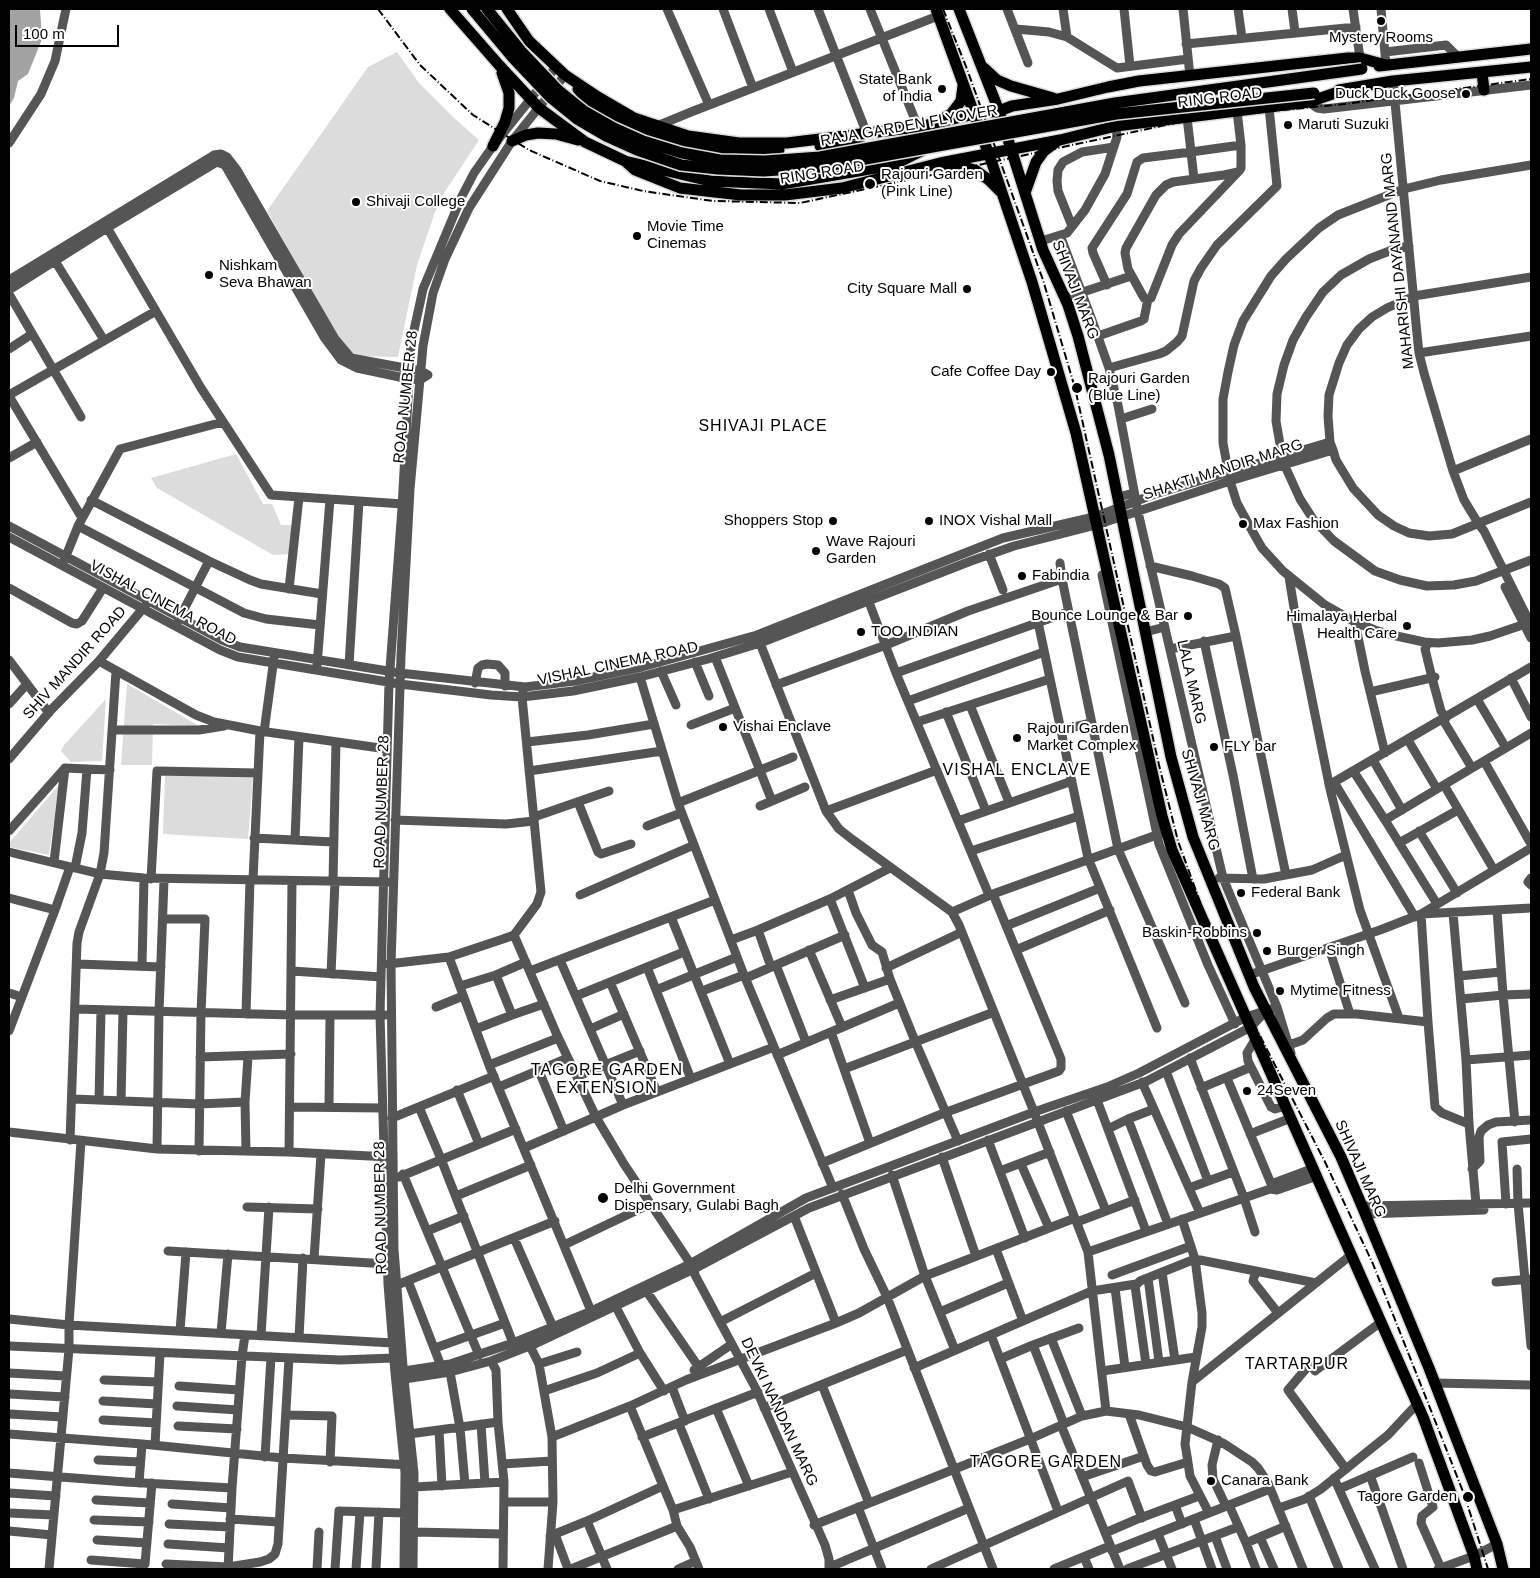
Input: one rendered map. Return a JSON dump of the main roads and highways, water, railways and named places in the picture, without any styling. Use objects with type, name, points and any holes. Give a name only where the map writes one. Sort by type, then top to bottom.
[{"type":"main road","name":"RING ROAD","points":[[450,9],[539,108],[585,142],[625,161],[635,170],[680,188],[741,196],[785,195],[842,188],[933,165],[1060,140],[1116,126],[1269,107],[1312,98]]},
{"type":"main road","name":"RAJA GARDEN FLYOVER","points":[[472,9],[550,98],[577,119],[606,136],[637,150],[681,165],[718,170],[774,170],[821,167],[1116,114],[1312,98],[1347,88],[1531,68]]},
{"type":"main road","name":"RAJA GARDEN FLYOVER","points":[[487,9],[521,51],[558,90],[584,111],[614,128],[643,141],[682,154],[720,160],[756,161],[820,157],[1116,103],[1361,63],[1386,65],[1531,49]]},
{"type":"main road","name":"RING ROAD","points":[[507,9],[530,41],[560,71],[598,97],[634,118],[688,136],[738,143],[787,144],[918,127],[1108,87],[1190,76],[1338,59],[1361,63]]},
{"type":"main road","name":"SHIVAJI MARG","points":[[959,9],[999,111],[1041,241],[1065,298],[1078,336],[1110,455],[1171,757],[1193,838],[1266,1012],[1341,1157],[1364,1210],[1497,1544],[1503,1569]]},
{"type":"main road","points":[[937,12],[1003,194],[1032,282],[1076,433],[1159,807],[1162,833],[1172,850],[1249,1022],[1417,1404],[1474,1556],[1477,1569]]},
{"type":"main road","points":[[493,146],[508,115],[510,101],[508,86],[499,65]]},
{"type":"main road","points":[[981,65],[997,80],[1011,86],[1058,99]]},
{"type":"main road","points":[[560,71],[589,102],[613,116],[666,139],[728,150],[790,150],[826,145],[875,148]]},
{"type":"main road","points":[[1482,72],[1484,90]]},
{"type":"main road","points":[[934,123],[951,114],[961,101],[963,84]]},
{"type":"main road","points":[[1108,87],[1099,94],[1096,101],[1097,115],[1101,121],[1116,126]]},
{"type":"main road","points":[[512,141],[526,135],[544,133],[585,142]]},
{"type":"main road","points":[[1025,193],[1036,162],[1044,151],[1060,140]]},
{"type":"main road","points":[[625,161],[710,181],[782,184],[893,165],[927,148]]},
{"type":"main road","points":[[933,165],[960,166],[975,170],[989,180],[1003,194]]},
{"type":"railway","points":[[378,9],[420,65],[473,115],[529,150],[600,181],[643,191],[713,201],[800,203],[1199,118],[1345,104],[1531,79]]},
{"type":"railway","points":[[943,9],[967,69],[1043,280],[1075,388],[1159,765],[1178,841],[1204,913],[1242,1001],[1325,1162],[1373,1264],[1464,1494],[1488,1569]]},
{"type":"place","name":"Mystery Rooms","points":[[1381,21]]},
{"type":"place","name":"State Bank of India","points":[[942,89]]},
{"type":"place","name":"Duck Duck Goose","points":[[1466,94]]},
{"type":"place","name":"Maruti Suzuki","points":[[1288,125]]},
{"type":"place","name":"Rajouri Garden (Pink Line)","points":[[870,184]]},
{"type":"place","name":"Shivaji College","points":[[356,202]]},
{"type":"place","name":"Movie Time Cinemas","points":[[637,236]]},
{"type":"place","name":"Nishkam Seva Bhawan","points":[[209,275]]},
{"type":"place","name":"City Square Mall","points":[[967,289]]},
{"type":"place","name":"Cafe Coffee Day","points":[[1051,372]]},
{"type":"place","name":"Rajouri Garden (Blue Line)","points":[[1077,388]]},
{"type":"place","name":"Shoppers Stop","points":[[833,521]]},
{"type":"place","name":"INOX Vishal Mall","points":[[929,521]]},
{"type":"place","name":"Max Fashion","points":[[1243,524]]},
{"type":"place","name":"Wave Rajouri Garden","points":[[816,551]]},
{"type":"place","name":"Fabindia","points":[[1022,576]]},
{"type":"place","name":"Bounce Lounge & Bar","points":[[1188,616]]},
{"type":"place","name":"Himalaya Herbal Health Care","points":[[1407,626]]},
{"type":"place","name":"TOO INDIAN","points":[[861,632]]},
{"type":"place","name":"Vishai Enclave","points":[[723,727]]},
{"type":"place","name":"Rajouri Garden Market Complex","points":[[1017,738]]},
{"type":"place","name":"FLY bar","points":[[1214,747]]},
{"type":"place","name":"Federal Bank","points":[[1241,893]]},
{"type":"place","name":"Baskin-Robbins","points":[[1257,933]]},
{"type":"place","name":"Burger Singh","points":[[1267,951]]},
{"type":"place","name":"Mytime Fitness","points":[[1280,991]]},
{"type":"place","name":"24Seven","points":[[1247,1091]]},
{"type":"place","name":"Delhi Government Dispensary, Gulabi Bagh","points":[[603,1198]]},
{"type":"place","name":"Canara Bank","points":[[1211,1481]]},
{"type":"place","name":"Tagore Garden","points":[[1468,1497]]},
{"type":"district","name":"SHIVAJI PLACE","points":[[763,427]]},
{"type":"district","name":"VISHAL ENCLAVE","points":[[1017,771]]},
{"type":"district","name":"TAGORE GARDEN EXTENSION","points":[[607,1080]]},
{"type":"district","name":"TARTARPUR","points":[[1297,1365]]},
{"type":"district","name":"TAGORE GARDEN","points":[[1046,1463]]}]
